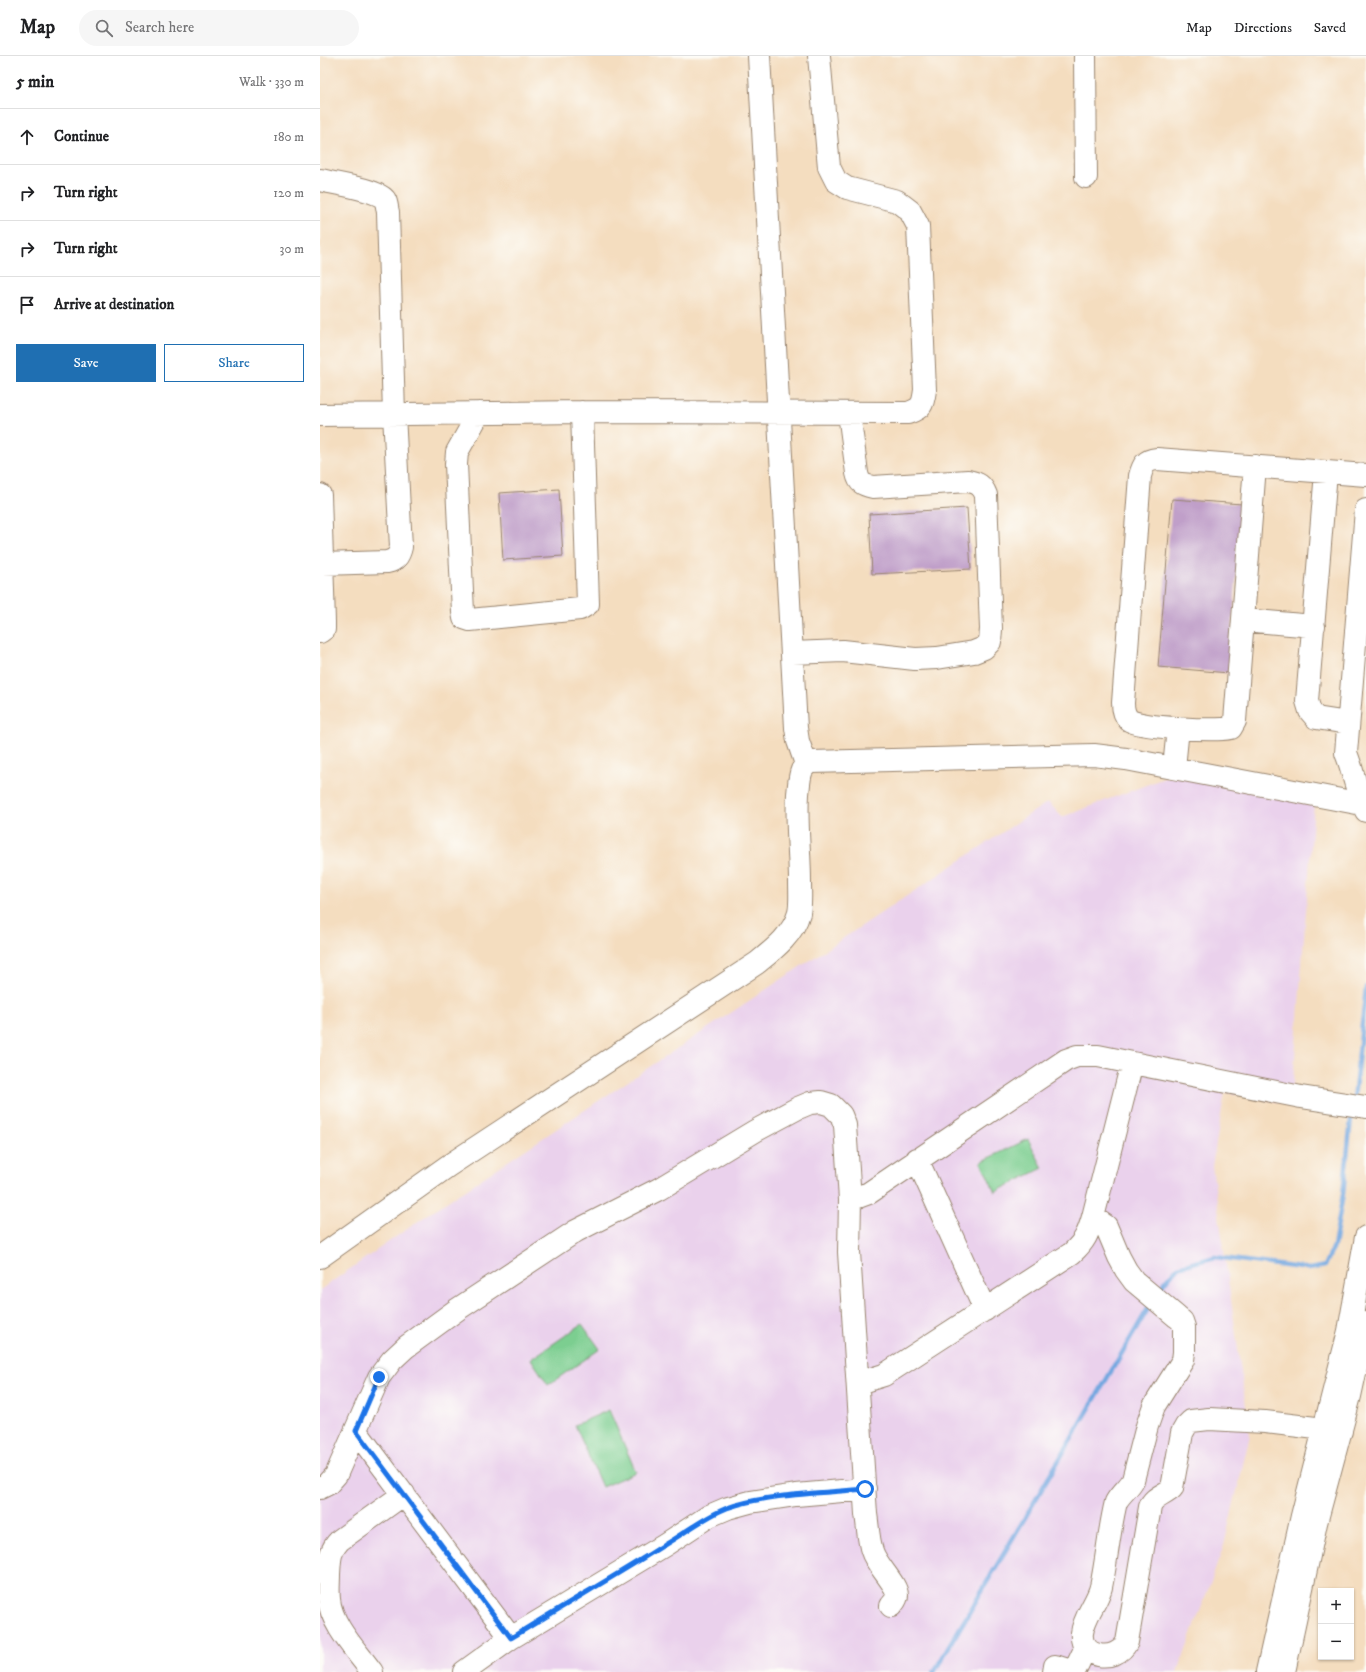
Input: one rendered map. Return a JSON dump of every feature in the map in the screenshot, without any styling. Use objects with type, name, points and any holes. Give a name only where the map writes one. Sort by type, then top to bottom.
[{"type":"street","points":[[759,56],[792,654],[798,741],[806,764]]},
{"type":"street","points":[[320,415],[582,412],[908,413],[918,409],[924,402],[925,390],[918,226],[910,211],[898,201],[847,188],[836,182],[829,167],[819,56]]},
{"type":"street","points":[[1084,56],[1086,177]]},
{"type":"street","points":[[320,180],[368,190],[380,195],[385,200],[388,212],[394,414],[401,547],[399,555],[395,560],[387,562],[322,564]]},
{"type":"street","points":[[479,413],[457,452],[456,464],[463,612],[464,618],[470,620],[580,609],[588,604],[582,412]]},
{"type":"street","points":[[792,654],[843,651],[915,659],[937,658],[974,652],[984,648],[990,642],[991,629],[986,495],[983,487],[977,482],[968,481],[873,486],[863,485],[859,481],[857,473],[849,413]]},
{"type":"street","points":[[1254,466],[1235,721],[1231,728],[1222,730],[1139,724],[1129,720],[1124,713],[1123,703],[1138,492],[1142,466],[1148,460],[1157,458],[1366,475]]},
{"type":"street","points":[[1326,472],[1307,701],[1310,711],[1316,718],[1348,723]]},
{"type":"street","points":[[320,495],[324,622],[324,629],[320,632]]},
{"type":"street","points":[[1364,808],[1346,753],[1366,510]]},
{"type":"street","points":[[1243,620],[1314,626]]},
{"type":"street","points":[[1351,765],[1359,755],[1366,668]]},
{"type":"street","points":[[1174,768],[1178,728]]},
{"type":"street","points":[[320,1257],[448,1166],[757,964],[787,936],[795,923],[799,912],[799,780],[802,770],[806,764],[818,761],[1094,755],[1174,768],[1364,808]]},
{"type":"street","points":[[850,1200],[869,1194],[917,1159],[1066,1060],[1077,1056],[1087,1055],[1301,1097],[1366,1107]]},
{"type":"street","points":[[858,1383],[884,1375],[1072,1253],[1083,1243],[1089,1232],[1132,1063]]},
{"type":"street","points":[[320,1488],[328,1484],[336,1475],[379,1377],[392,1360],[413,1342],[458,1309],[576,1231],[659,1189],[755,1131],[798,1108],[810,1103],[821,1102],[831,1105],[841,1115],[845,1125],[850,1200],[848,1252],[866,1514],[872,1553],[895,1588],[897,1595],[896,1600],[891,1606]]},
{"type":"street","points":[[917,1159],[985,1310]]},
{"type":"street","points":[[1093,1217],[1106,1226],[1126,1270],[1134,1281],[1182,1321],[1185,1337],[1184,1352],[1179,1367],[1154,1406],[1131,1485],[1124,1490],[1116,1502],[1101,1588],[1084,1625],[1082,1640],[1086,1647],[1092,1652],[1107,1656],[1120,1652],[1125,1647],[1130,1630],[1135,1593],[1152,1502],[1147,1492],[1142,1488],[1131,1485]]},
{"type":"street","points":[[1284,1672],[1316,1523],[1366,1237]]},
{"type":"street","points":[[1267,1672],[1332,1430],[1366,1322]]},
{"type":"street","points":[[1152,1502],[1167,1493],[1172,1488],[1182,1433],[1186,1426],[1191,1422],[1209,1419],[1258,1422],[1332,1430]]},
{"type":"street","points":[[356,1431],[511,1638]]},
{"type":"street","points":[[464,1672],[511,1638],[665,1545],[709,1516],[728,1508],[750,1502],[796,1495],[865,1489]]},
{"type":"street","points":[[372,1672],[338,1626],[332,1612],[328,1599],[330,1554],[334,1546],[340,1540],[404,1494]]},
{"type":"street","points":[[1101,1588],[1114,1594],[1135,1593]]},
{"type":"street","points":[[1054,1672],[1055,1666],[1074,1672],[1086,1647]]},
{"type":"shaded area","points":[[1175,774],[1314,805],[1293,1082],[1290,1104],[1225,1092],[1212,1166],[1250,1435],[1224,1545],[1178,1672],[320,1672],[320,1290],[430,1213],[1048,802],[1062,817]]},
{"type":"green space","points":[[1028,1139],[1043,1168],[995,1192],[981,1162]]},
{"type":"green space","points":[[582,1324],[600,1349],[548,1385],[531,1359]]},
{"type":"green space","points":[[609,1410],[636,1472],[602,1487],[575,1425]]},
{"type":"building","points":[[559,489],[563,556],[503,560],[499,493]]},
{"type":"building","points":[[1172,499],[1242,504],[1229,673],[1158,667]]},
{"type":"building","points":[[967,508],[971,569],[872,574],[869,514]]},
{"type":"waterway","points":[[1354,1099],[1366,987]]},
{"type":"waterway","points":[[1158,1293],[1164,1283],[1178,1267],[1215,1257],[1309,1269],[1325,1266],[1334,1246],[1343,1194],[1352,1110]]},
{"type":"waterway","points":[[934,1672],[1152,1302]]},
{"type":"route","points":[[379,1377],[364,1409],[356,1431],[511,1638],[665,1545],[709,1516],[728,1508],[750,1502],[796,1495],[865,1489]]}]
